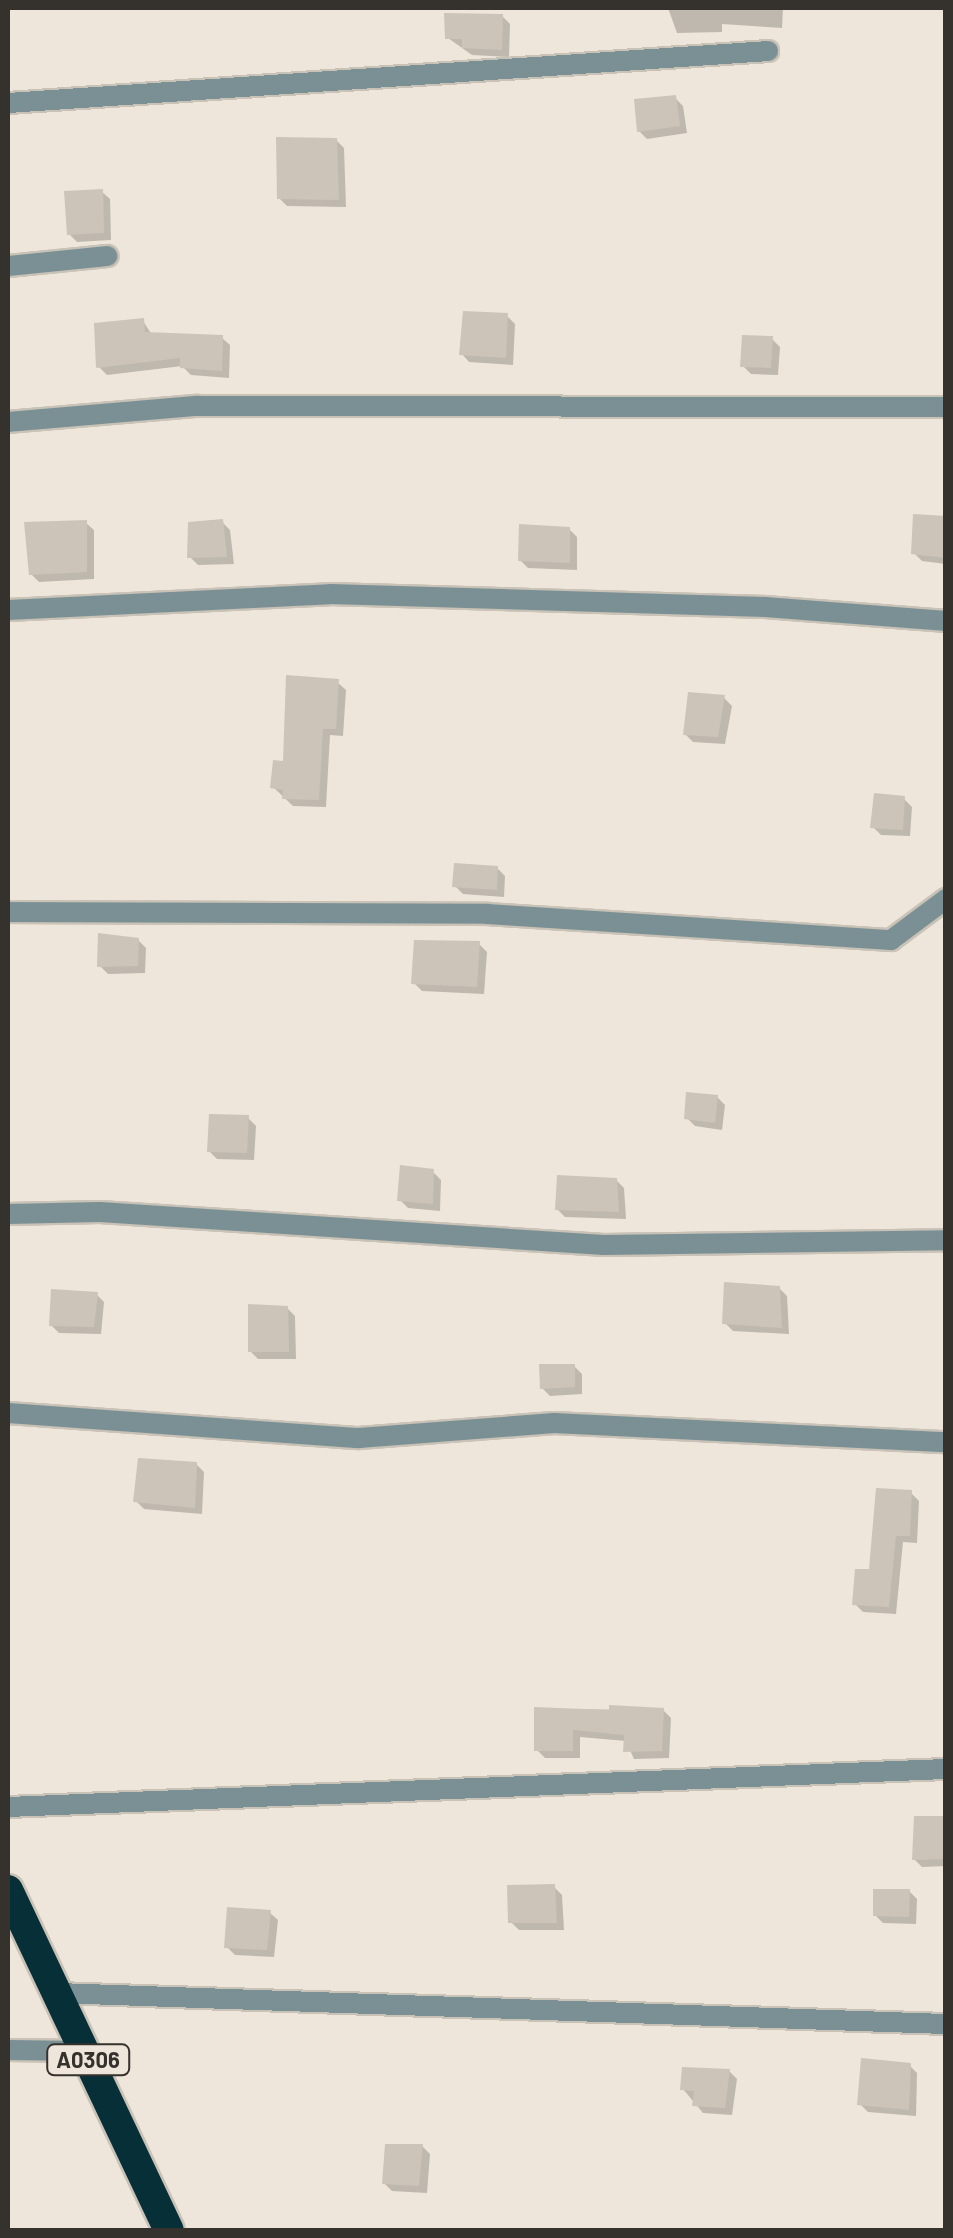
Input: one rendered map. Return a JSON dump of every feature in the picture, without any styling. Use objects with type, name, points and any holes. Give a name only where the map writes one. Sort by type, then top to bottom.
[{"type":"highway","name":"A0306","points":[[8,1890],[168,2230]]},
{"type":"street","points":[[8,103],[768,50]]},
{"type":"street","points":[[8,266],[108,256]]},
{"type":"street","points":[[8,422],[196,406],[946,408]]},
{"type":"street","points":[[8,610],[330,594],[765,606],[946,621]]},
{"type":"street","points":[[8,912],[487,914],[891,940],[946,899]]},
{"type":"street","points":[[8,1214],[100,1212],[604,1244],[946,1240]]},
{"type":"street","points":[[8,1413],[359,1438],[554,1423],[946,1442]]},
{"type":"street","points":[[8,1807],[946,1768]]},
{"type":"street","points":[[56,1993],[946,2024]]},
{"type":"street","points":[[8,2050],[84,2052]]},
{"type":"building","points":[[444,13],[503,14],[502,50],[462,48],[462,39],[445,39]]},
{"type":"building","points":[[676,95],[680,126],[637,132],[634,99]]},
{"type":"building","points":[[276,137],[337,138],[339,200],[277,199]]},
{"type":"building","points":[[103,189],[104,233],[67,235],[64,191]]},
{"type":"building","points":[[463,311],[508,313],[506,358],[459,355]]},
{"type":"building","points":[[144,318],[145,332],[223,335],[222,371],[180,368],[180,358],[96,368],[94,323]]},
{"type":"building","points":[[742,335],[773,336],[771,368],[740,367]]},
{"type":"building","points":[[913,514],[946,516],[946,558],[911,554]]},
{"type":"building","points":[[223,519],[227,557],[187,558],[188,522]]},
{"type":"building","points":[[87,520],[87,572],[29,575],[24,522]]},
{"type":"building","points":[[519,524],[570,527],[570,563],[518,561]]},
{"type":"building","points":[[286,675],[339,679],[336,729],[323,729],[319,800],[282,799],[283,790],[270,788],[273,760],[283,761]]},
{"type":"building","points":[[688,692],[725,695],[718,737],[683,735]]},
{"type":"building","points":[[874,793],[905,796],[903,830],[870,828]]},
{"type":"building","points":[[454,863],[498,866],[497,890],[452,887]]},
{"type":"building","points":[[98,933],[139,938],[138,966],[97,967]]},
{"type":"building","points":[[414,940],[480,941],[477,987],[411,984]]},
{"type":"building","points":[[686,1092],[718,1095],[715,1123],[684,1119]]},
{"type":"building","points":[[209,1114],[249,1115],[247,1153],[207,1152]]},
{"type":"building","points":[[400,1165],[434,1169],[433,1204],[397,1201]]},
{"type":"building","points":[[557,1175],[617,1178],[619,1212],[555,1210]]},
{"type":"building","points":[[724,1282],[780,1286],[782,1328],[722,1324]]},
{"type":"building","points":[[51,1289],[98,1292],[94,1327],[49,1326]]},
{"type":"building","points":[[248,1304],[288,1306],[289,1352],[248,1352]]},
{"type":"building","points":[[539,1364],[575,1364],[575,1387],[540,1389]]},
{"type":"building","points":[[138,1458],[197,1462],[195,1508],[133,1502]]},
{"type":"building","points":[[876,1488],[912,1490],[910,1536],[896,1536],[889,1607],[852,1605],[855,1569],[869,1569]]},
{"type":"building","points":[[609,1705],[664,1708],[662,1751],[623,1752],[624,1735],[573,1730],[573,1751],[534,1751],[534,1707],[609,1710]]},
{"type":"building","points":[[914,1816],[946,1816],[946,1859],[912,1860]]},
{"type":"building","points":[[555,1884],[557,1923],[508,1923],[507,1885]]},
{"type":"building","points":[[873,1889],[910,1889],[909,1917],[873,1916]]},
{"type":"building","points":[[227,1907],[271,1910],[267,1950],[224,1948]]},
{"type":"building","points":[[861,2058],[911,2063],[909,2110],[857,2105]]},
{"type":"building","points":[[682,2067],[730,2069],[725,2108],[692,2106],[694,2091],[680,2090]]},
{"type":"building","points":[[385,2144],[423,2144],[419,2186],[382,2184]]}]
